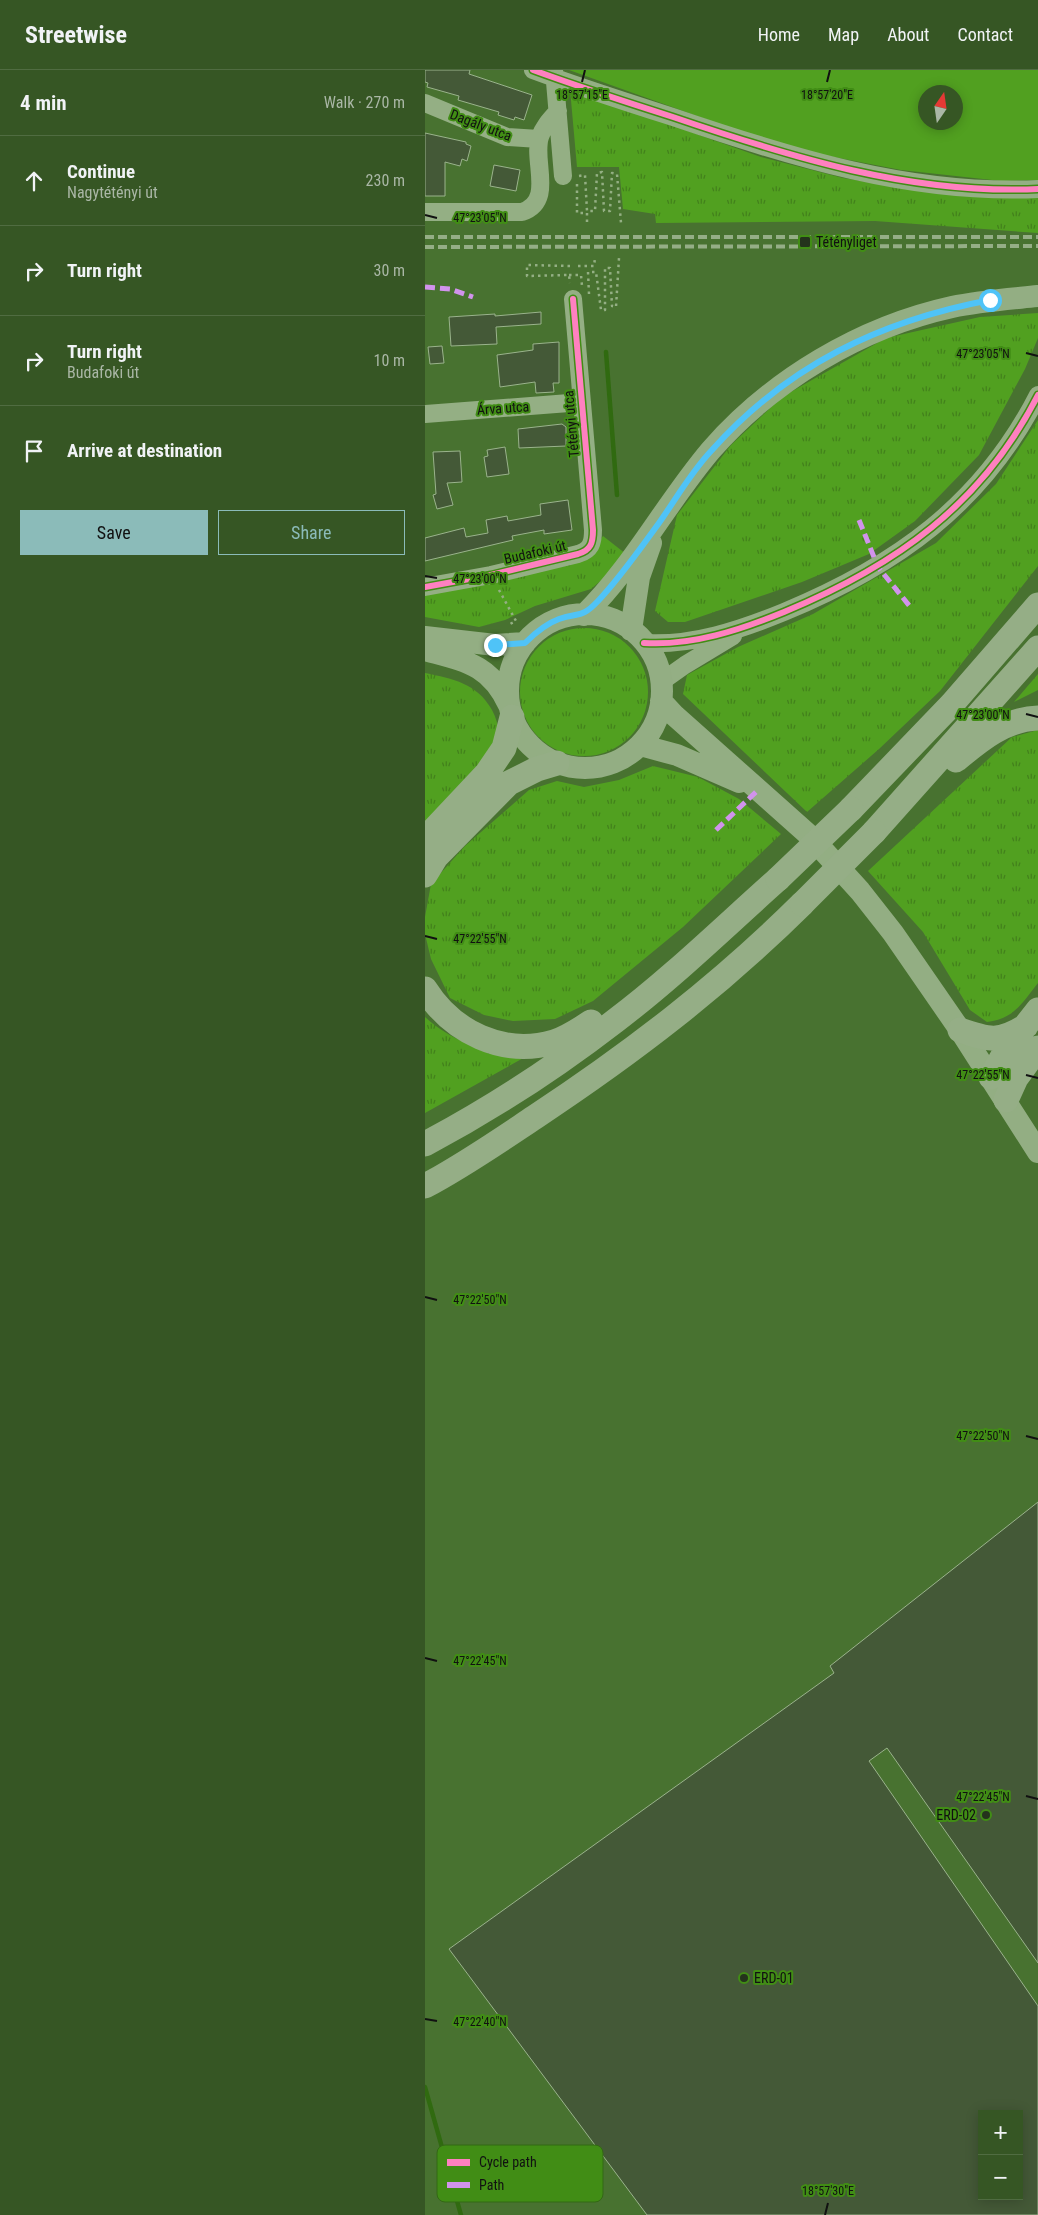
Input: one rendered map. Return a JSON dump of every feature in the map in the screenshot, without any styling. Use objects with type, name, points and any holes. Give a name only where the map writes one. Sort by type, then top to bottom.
[{"type":"highway","points":[[425,1144],[569,1054],[617,1020],[684,963],[778,879],[851,809],[952,704],[1038,605]]},
{"type":"highway","points":[[425,1186],[522,1126],[647,1040],[712,989],[763,943],[874,832],[1038,648]]},
{"type":"highway","points":[[425,839],[487,773],[504,748],[511,711]]},
{"type":"highway","points":[[892,812],[990,733],[1009,724],[1038,718]]},
{"type":"highway","points":[[425,875],[436,857],[509,783],[537,769],[557,763]]},
{"type":"highway","points":[[425,989],[439,1010],[465,1031],[479,1038],[497,1043],[533,1046],[553,1042],[574,1033],[684,963]]},
{"type":"highway","points":[[960,1030],[979,1037],[995,1038],[1009,1036],[1032,1018]]},
{"type":"highway","points":[[991,1077],[1005,1052],[1032,1018]]},
{"type":"highway","points":[[991,1077],[1012,1069],[1034,1053]]},
{"type":"highway","points":[[1006,1100],[1016,1078],[1034,1053]]},
{"type":"main road","points":[[584,615],[599,600],[659,524],[682,488],[712,450],[747,414],[782,385],[820,360],[860,338],[915,318],[950,308],[990,300],[1038,296]]},
{"type":"main road","points":[[637,636],[639,577],[659,524]]},
{"type":"main road","points":[[511,711],[509,679],[518,654],[534,634],[551,623],[570,616],[584,615],[608,618],[637,636],[653,655],[661,691],[674,714],[810,836],[860,891],[893,934],[960,1030],[1038,1152]]},
{"type":"main road","points":[[425,638],[495,645],[525,643]]},
{"type":"main road","points":[[425,650],[453,657],[482,669],[502,690],[519,732],[529,745],[557,763],[571,767],[601,766],[629,755],[651,732],[658,717],[661,691]]},
{"type":"main road","points":[[640,745],[677,754],[758,790]]},
{"type":"street","points":[[533,70],[555,74],[743,141],[879,177],[945,186],[1038,189]]},
{"type":"street","points":[[555,74],[563,176]]},
{"type":"street","name":"Dagály utca","points":[[425,103],[507,137],[539,139]]},
{"type":"street","points":[[425,212],[522,212],[529,209],[537,200],[541,186],[539,139],[545,127],[558,111]]},
{"type":"street","name":"Tétényi utca","points":[[578,297],[582,402],[593,530],[590,547]]},
{"type":"street","points":[[637,636],[662,644],[698,639],[752,625],[828,594],[877,567],[922,536],[951,512],[979,483],[1007,446],[1038,395]]},
{"type":"street","name":"Árva utca","points":[[425,414],[582,402]]},
{"type":"street","name":"Budafoki út","points":[[425,587],[491,575],[578,554],[586,552],[590,547]]},
{"type":"street","points":[[661,691],[685,665],[752,625]]},
{"type":"path","points":[[587,223],[587,213],[577,213],[577,176],[585,176],[587,211],[595,211],[597,173],[602,172],[604,211],[610,211],[612,173],[617,174],[621,223]]},
{"type":"path","points":[[578,266],[594,266],[595,258]]},
{"type":"path","points":[[570,266],[527,265],[527,276],[569,275],[578,297],[589,295],[588,272],[596,272],[601,310],[605,310],[605,268],[610,268],[612,306],[616,306],[619,258]]},
{"type":"path","points":[[491,575],[516,621],[501,627]]},
{"type":"green space","points":[[569,70],[1038,70],[1038,180],[1001,181],[901,170],[813,153],[725,126]]},
{"type":"green space","points":[[570,89],[761,157],[843,178],[940,194],[1038,195],[1038,233],[875,221],[656,223],[655,214],[623,209],[619,167],[577,167]]},
{"type":"green space","points":[[1038,313],[1038,338],[1025,369],[979,455],[915,521],[869,554],[802,582],[685,622],[668,622],[655,611],[677,515],[731,445],[782,397],[886,338],[980,317]]},
{"type":"green space","points":[[1038,420],[1038,566],[940,691],[879,749],[807,812],[683,694],[687,675],[738,647],[813,614],[936,543],[996,484]]},
{"type":"green space","points":[[603,536],[626,554],[611,572],[591,589],[535,606],[505,620],[479,627],[425,617],[425,593],[587,558]]},
{"type":"green space","points":[[584,628],[608,633],[629,647],[643,668],[648,692],[643,716],[629,737],[608,751],[584,756],[560,751],[539,737],[525,716],[520,692],[525,668],[539,647],[560,633]]},
{"type":"green space","points":[[425,673],[455,680],[472,688],[479,694],[494,713],[498,739],[495,748],[478,771],[425,826]]},
{"type":"green space","points":[[1038,674],[1038,690],[1014,702]]},
{"type":"green space","points":[[1038,730],[1038,983],[1011,1014],[987,1022],[970,1010],[923,932],[868,871],[1012,737]]},
{"type":"green space","points":[[653,766],[698,777],[739,799],[781,834],[683,927],[593,1001],[555,1019],[513,1021],[484,1015],[450,998],[431,959],[425,934],[425,917],[431,884],[465,846],[529,790],[557,781],[584,787],[619,780]]},
{"type":"green space","points":[[425,1017],[449,1034],[473,1045],[527,1056],[425,1113]]},
{"type":"building","points":[[425,70],[470,70],[469,74],[532,95],[524,120],[515,117],[514,120],[498,115],[499,112],[458,100],[459,96],[427,87]]},
{"type":"building","points":[[425,133],[466,142],[466,144],[471,146],[467,161],[462,159],[460,166],[445,162],[445,196],[425,196]]},
{"type":"building","points":[[494,165],[520,170],[516,191],[490,186]]},
{"type":"building","points":[[541,312],[541,324],[496,327],[497,344],[451,346],[449,317]]},
{"type":"building","points":[[559,342],[559,383],[553,383],[554,392],[536,393],[535,382],[500,387],[497,355],[533,350],[533,344]]},
{"type":"building","points":[[442,346],[444,363],[430,364],[428,347]]},
{"type":"building","points":[[562,424],[566,427],[566,446],[519,448],[518,429]]},
{"type":"building","points":[[505,447],[509,474],[487,477],[484,457],[488,456],[487,450]]},
{"type":"building","points":[[460,451],[462,482],[447,483],[453,505],[437,509],[433,495],[436,494],[433,452]]},
{"type":"building","points":[[568,500],[572,530],[544,534],[544,530],[512,536],[513,540],[425,561],[425,538],[464,528],[466,537],[488,533],[486,520],[507,516],[508,521],[541,515],[540,504]]},
{"type":"building","name":"ERD-01","points":[[1038,1502],[1038,1963],[887,1748],[869,1761],[1038,2006],[1038,2215],[647,2215],[603,2156],[603,2145],[595,2145],[449,1949],[834,1673],[830,1666]]},
{"type":"waterway","points":[[606,352],[617,495]]},
{"type":"waterway","points":[[425,2087],[441,2145]]},
{"type":"waterway","points":[[457,2202],[461,2215]]},
{"type":"railway","points":[[425,237],[1038,237]]},
{"type":"railway","points":[[425,247],[1038,246]]},
{"type":"marked path","points":[[425,287],[450,289],[473,297]]},
{"type":"marked path","points":[[859,520],[878,567],[912,609]]},
{"type":"marked path","points":[[716,830],[758,790]]},
{"type":"cycle path","points":[[533,70],[762,146],[852,170],[944,186],[1038,189]]},
{"type":"cycle path","points":[[425,587],[491,575],[578,554],[586,550],[590,545],[593,530],[573,299]]},
{"type":"cycle path","points":[[644,643],[680,642],[698,639],[750,625],[824,594],[863,574],[898,552],[932,528],[962,500],[990,469],[1016,434],[1038,395]]},
{"type":"place","name":"Tétényliget","points":[[805,242]]},
{"type":"place","name":"ERD-02","points":[[986,1815]]},
{"type":"place","name":"ERD-01","points":[[744,1978]]},
{"type":"route","points":[[495,645],[525,643],[545,626],[557,620],[570,616],[584,615],[599,600],[659,524],[682,488],[712,450],[747,414],[782,385],[820,360],[860,338],[906,321],[950,308],[990,300]]}]
